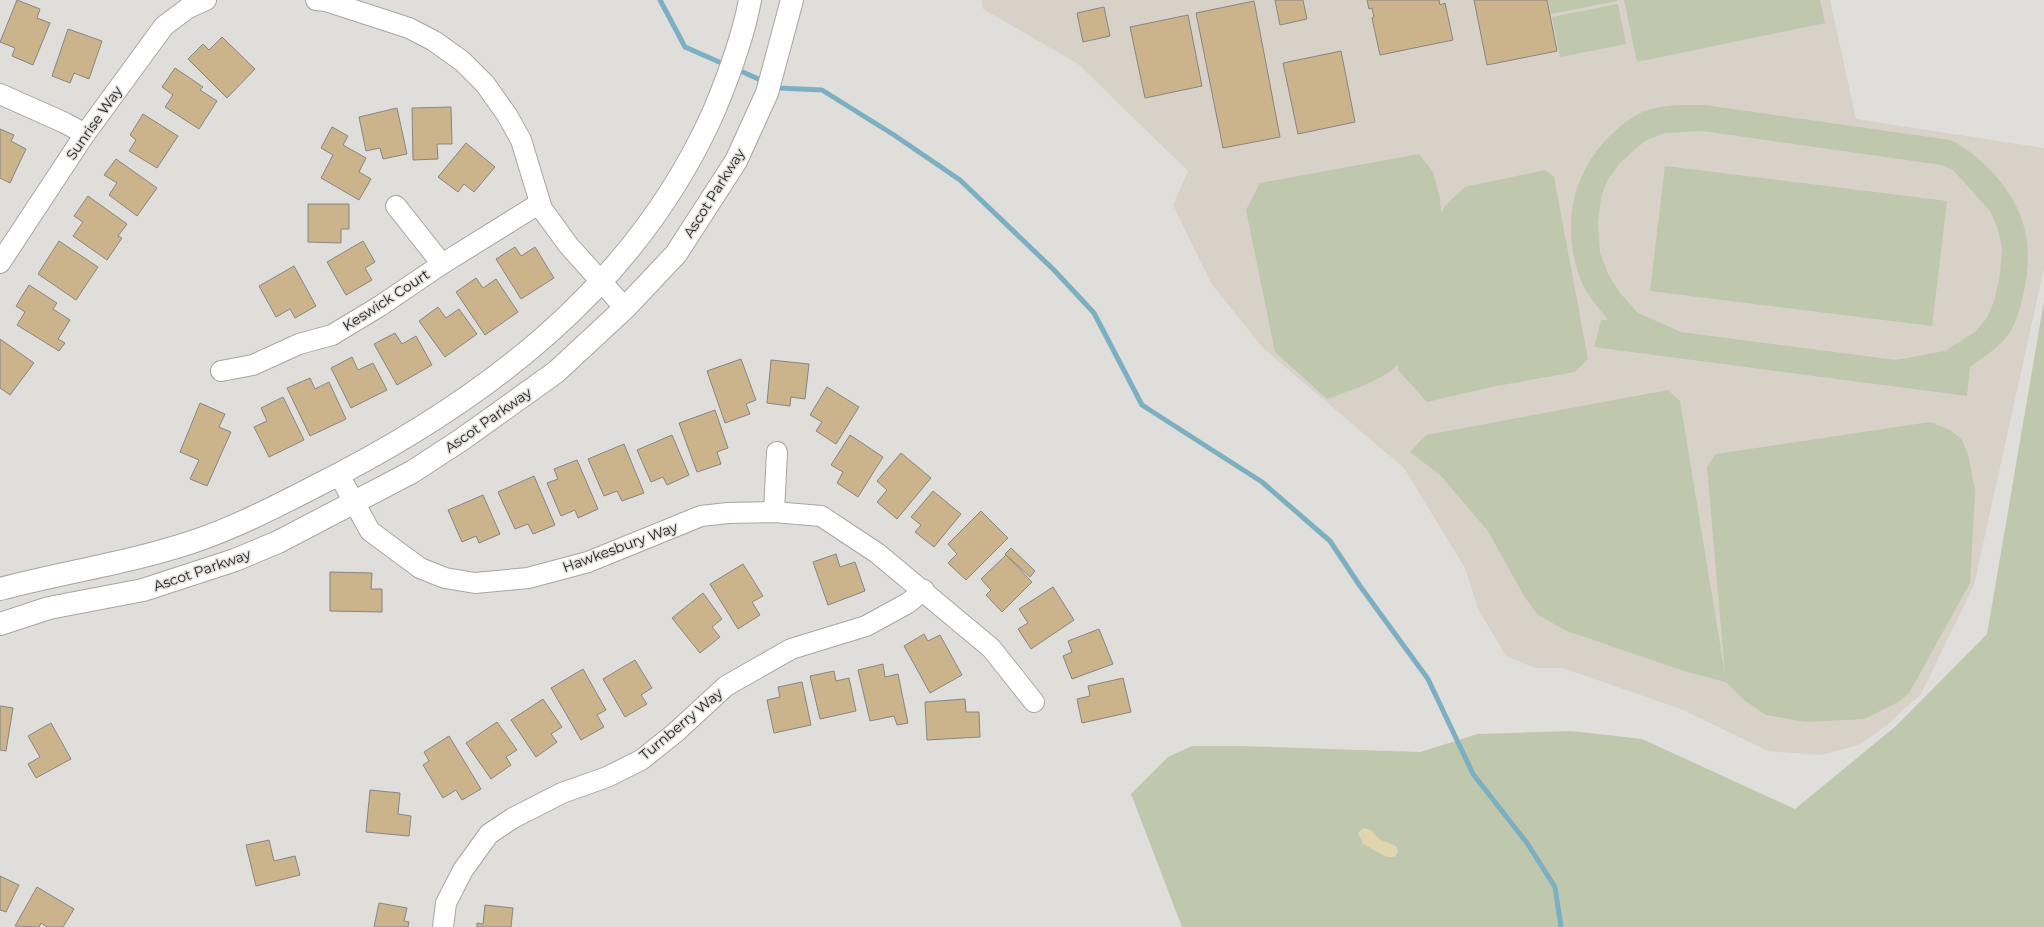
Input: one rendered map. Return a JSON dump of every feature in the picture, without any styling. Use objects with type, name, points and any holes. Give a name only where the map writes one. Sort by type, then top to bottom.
[{"type":"main road","points":[[0,589],[139,557],[192,542],[259,515],[339,475],[404,440],[449,410],[525,354],[559,326],[602,281],[628,251],[668,198],[704,133],[724,88],[741,36],[750,0]]},
{"type":"main road","name":"Ascot Parkway","points":[[0,624],[49,608],[143,590],[235,560],[278,542],[412,472],[503,411],[556,372],[625,308],[676,254],[736,161],[767,93],[792,0]]},
{"type":"street","name":"Sunrise Way","points":[[0,263],[85,134],[164,26],[188,8],[206,0]]},
{"type":"street","points":[[316,0],[326,1],[408,28],[434,41],[462,61],[485,84],[507,115],[521,140],[542,209],[569,246],[625,308]]},
{"type":"street","points":[[0,94],[65,123],[85,134]]},
{"type":"street","name":"Keswick Court","points":[[221,371],[254,365],[299,344],[332,336],[442,264],[540,203]]},
{"type":"street","points":[[396,206],[442,264]]},
{"type":"street","points":[[774,512],[777,452]]},
{"type":"street","name":"Hawkesbury Way","points":[[339,475],[353,503],[370,531],[420,568],[445,578],[475,583],[528,578],[588,562],[701,516],[728,513],[774,512],[822,516],[877,553],[924,590],[991,648],[1034,702]]},
{"type":"street","name":"Turnberry Way","points":[[442,927],[446,903],[463,870],[489,834],[513,818],[562,793],[607,777],[641,760],[675,733],[726,686],[791,649],[866,626],[908,604],[924,590]]},
{"type":"shaded area","points":[[982,0],[1830,0],[1856,119],[2044,148],[2044,268],[1974,585],[1921,694],[1887,725],[1859,745],[1820,755],[1768,751],[1683,710],[1563,668],[1535,668],[1506,656],[1478,609],[1465,568],[1404,468],[1263,348],[1211,283],[1173,205],[1188,171],[1078,64],[983,9]]},
{"type":"green space","points":[[1548,0],[1617,0],[1617,1],[1551,14]]},
{"type":"green space","points":[[1624,0],[1820,0],[1825,23],[1637,62]]},
{"type":"green space","points":[[1618,4],[1626,44],[1560,57],[1552,17]]},
{"type":"green space","points":[[1675,105],[1705,105],[1950,140],[1962,146],[1991,171],[2012,198],[2024,226],[2028,257],[2027,274],[2020,307],[2012,329],[1996,348],[1970,367],[1967,396],[1594,347],[1601,320],[1608,320],[1585,290],[1576,265],[1572,245],[1571,225],[1573,205],[1578,185],[1598,150],[1612,134],[1631,118],[1645,111],[1660,107]],"holes":[[[1703,131],[1942,165],[1953,170],[1990,211],[1998,229],[2002,248],[2000,274],[1995,299],[1987,318],[1975,332],[1945,351],[1896,360],[1681,332],[1638,313],[1620,293],[1608,274],[1600,253],[1598,223],[1601,197],[1607,181],[1619,164],[1645,141],[1665,133]]]},
{"type":"green space","points":[[1419,154],[1433,172],[1440,197],[1441,213],[1446,205],[1465,187],[1545,170],[1554,177],[1588,359],[1575,372],[1491,387],[1427,402],[1398,370],[1398,365],[1373,381],[1327,399],[1275,352],[1246,210],[1260,183]]},
{"type":"green space","points":[[1665,166],[1947,201],[1932,326],[1650,291]]},
{"type":"green space","points":[[2044,301],[2044,927],[1182,927],[1131,794],[1168,757],[1192,746],[1238,746],[1420,752],[1478,734],[1571,731],[1642,739],[1795,809],[1896,726],[1987,634]]},
{"type":"green space","points":[[1668,390],[1680,401],[1725,674],[1707,467],[1716,454],[1930,422],[1950,430],[1962,440],[1968,455],[1975,491],[1970,583],[1909,693],[1900,701],[1864,719],[1806,722],[1766,715],[1744,700],[1726,682],[1687,672],[1567,631],[1538,615],[1524,596],[1488,531],[1440,475],[1410,452],[1426,435]]},
{"type":"sand","points":[[1363,828],[1371,830],[1379,839],[1396,846],[1398,851],[1396,856],[1388,857],[1363,844],[1358,833]]},
{"type":"building","points":[[17,0],[40,9],[37,18],[50,23],[33,65],[12,56],[15,48],[0,42]]},
{"type":"building","points":[[1275,0],[1303,0],[1307,19],[1280,25]]},
{"type":"building","points":[[1367,0],[1439,0],[1440,5],[1445,3],[1453,40],[1380,55],[1372,18],[1374,17],[1372,8],[1369,9]]},
{"type":"building","points":[[1474,0],[1547,0],[1557,51],[1487,65]]},
{"type":"building","points":[[1254,1],[1280,137],[1223,148],[1196,13]]},
{"type":"building","points":[[1104,7],[1110,36],[1083,42],[1077,13]]},
{"type":"building","points":[[1188,15],[1202,86],[1145,98],[1130,27]]},
{"type":"building","points":[[68,29],[102,41],[89,79],[74,73],[70,83],[52,76]]},
{"type":"building","points":[[222,37],[255,69],[227,98],[188,59],[203,44],[209,50]]},
{"type":"building","points":[[1341,51],[1355,122],[1298,134],[1283,63]]},
{"type":"building","points":[[175,68],[203,87],[200,90],[217,101],[199,129],[165,107],[173,95],[162,87]]},
{"type":"building","points":[[451,107],[452,144],[437,144],[438,159],[413,160],[412,108]]},
{"type":"building","points":[[397,108],[407,154],[383,159],[380,148],[366,151],[359,117]]},
{"type":"building","points":[[143,114],[178,136],[157,168],[129,151],[136,140],[130,135]]},
{"type":"building","points":[[332,127],[348,136],[343,145],[366,158],[359,172],[371,179],[359,200],[321,178],[333,155],[321,148]]},
{"type":"building","points":[[0,129],[14,135],[11,141],[26,149],[10,183],[0,178]]},
{"type":"building","points":[[466,143],[495,167],[474,192],[464,184],[458,192],[438,177]]},
{"type":"building","points":[[116,159],[157,188],[137,216],[109,195],[117,183],[104,175]]},
{"type":"building","points":[[88,196],[127,224],[118,236],[122,238],[107,260],[73,236],[83,222],[74,216]]},
{"type":"building","points":[[308,204],[349,204],[349,229],[341,229],[341,243],[308,242]]},
{"type":"building","points":[[59,241],[98,267],[76,300],[38,274]]},
{"type":"building","points":[[363,241],[375,262],[365,268],[372,280],[346,295],[327,262]]},
{"type":"building","points":[[515,247],[521,256],[535,247],[554,278],[521,299],[496,259]]},
{"type":"building","points":[[294,266],[316,306],[295,318],[290,309],[276,317],[259,286]]},
{"type":"building","points":[[476,278],[483,288],[496,279],[518,312],[485,335],[456,292]]},
{"type":"building","points":[[29,285],[57,303],[53,309],[70,320],[58,339],[65,343],[59,351],[17,325],[25,312],[16,306]]},
{"type":"building","points":[[438,307],[446,318],[459,309],[477,334],[445,357],[419,321]]},
{"type":"building","points":[[395,333],[402,344],[416,336],[432,365],[397,385],[374,344]]},
{"type":"building","points":[[0,339],[34,363],[10,395],[0,388]]},
{"type":"building","points":[[352,357],[358,370],[373,363],[387,390],[351,408],[331,368]]},
{"type":"building","points":[[741,359],[756,400],[746,404],[750,414],[725,423],[707,371]]},
{"type":"building","points":[[771,360],[809,364],[805,399],[791,397],[790,406],[767,403]]},
{"type":"building","points":[[310,378],[315,389],[329,382],[346,419],[310,436],[287,388]]},
{"type":"building","points":[[827,387],[859,407],[836,444],[816,431],[822,422],[810,415]]},
{"type":"building","points":[[283,397],[304,440],[269,457],[254,427],[267,421],[261,408]]},
{"type":"building","points":[[200,403],[225,414],[219,427],[231,432],[207,486],[190,479],[199,460],[180,452]]},
{"type":"building","points":[[715,410],[728,448],[717,452],[721,464],[697,472],[679,423]]},
{"type":"building","points":[[672,435],[689,475],[667,485],[663,477],[651,482],[637,450]]},
{"type":"building","points":[[850,435],[883,457],[858,497],[837,483],[843,472],[831,465]]},
{"type":"building","points":[[624,444],[644,493],[622,501],[617,491],[604,496],[588,459]]},
{"type":"building","points":[[901,453],[931,478],[897,519],[877,502],[887,490],[877,481]]},
{"type":"building","points":[[577,460],[598,509],[578,518],[575,510],[561,516],[547,483],[558,479],[554,469]]},
{"type":"building","points":[[534,476],[555,525],[533,534],[528,524],[515,529],[498,492]]},
{"type":"building","points":[[933,491],[961,514],[934,547],[915,532],[921,525],[911,517]]},
{"type":"building","points":[[483,495],[500,534],[479,543],[476,536],[462,542],[448,510]]},
{"type":"building","points":[[981,511],[1008,538],[966,580],[948,563],[957,554],[948,544]]},
{"type":"building","points":[[1011,548],[1035,571],[1030,577],[1005,554]]},
{"type":"building","points":[[836,554],[840,567],[855,562],[865,591],[828,605],[813,562]]},
{"type":"building","points":[[1006,555],[1032,582],[1002,612],[986,595],[991,590],[981,579]]},
{"type":"building","points":[[743,564],[763,596],[752,602],[760,615],[738,629],[710,584]]},
{"type":"building","points":[[330,572],[372,573],[371,589],[382,589],[382,612],[330,611]]},
{"type":"building","points":[[1053,587],[1074,620],[1031,649],[1018,629],[1028,623],[1019,609]]},
{"type":"building","points":[[703,593],[722,619],[712,627],[720,637],[700,653],[672,618]]},
{"type":"building","points":[[1099,629],[1113,664],[1072,679],[1063,656],[1072,652],[1068,641]]},
{"type":"building","points":[[924,634],[928,641],[940,635],[962,675],[930,693],[904,646]]},
{"type":"building","points":[[635,660],[652,688],[641,695],[647,704],[625,717],[603,679]]},
{"type":"building","points":[[883,664],[885,677],[898,674],[908,723],[897,725],[894,716],[870,721],[858,670]]},
{"type":"building","points":[[583,669],[606,710],[597,715],[604,727],[581,740],[551,688]]},
{"type":"building","points":[[834,671],[836,681],[849,678],[856,711],[820,719],[810,676]]},
{"type":"building","points":[[1123,678],[1131,712],[1082,723],[1077,699],[1090,696],[1088,686]]},
{"type":"building","points":[[802,682],[811,725],[774,733],[767,700],[780,697],[778,687]]},
{"type":"building","points":[[543,699],[562,727],[551,734],[557,742],[536,757],[511,720]]},
{"type":"building","points":[[965,699],[966,712],[979,712],[980,737],[927,740],[925,702]]},
{"type":"building","points":[[0,706],[13,708],[6,751],[0,750]]},
{"type":"building","points":[[497,722],[517,750],[506,757],[511,765],[491,779],[466,743]]},
{"type":"building","points":[[51,723],[71,759],[36,778],[28,764],[40,757],[28,736]]},
{"type":"building","points":[[449,736],[481,789],[462,800],[456,790],[443,798],[423,765],[429,761],[424,752]]},
{"type":"building","points":[[370,790],[400,793],[398,814],[411,816],[409,836],[366,832]]},
{"type":"building","points":[[269,840],[274,861],[295,856],[300,875],[256,886],[246,845]]},
{"type":"building","points":[[0,876],[19,885],[6,912],[0,910]]},
{"type":"building","points":[[37,887],[74,909],[63,927],[47,927],[41,923],[39,927],[15,926]]},
{"type":"building","points":[[379,903],[407,908],[404,921],[409,922],[408,927],[374,927]]},
{"type":"building","points":[[485,905],[513,908],[511,927],[477,927],[477,923],[483,924]]},
{"type":"waterway","points":[[660,0],[685,47],[726,65]]},
{"type":"waterway","points":[[736,69],[765,82]]},
{"type":"waterway","points":[[774,86],[778,88],[822,90],[894,135],[960,180],[1054,270],[1094,313],[1142,405],[1262,482],[1330,541],[1360,586],[1428,679],[1473,774],[1527,843],[1555,887],[1561,927]]}]
